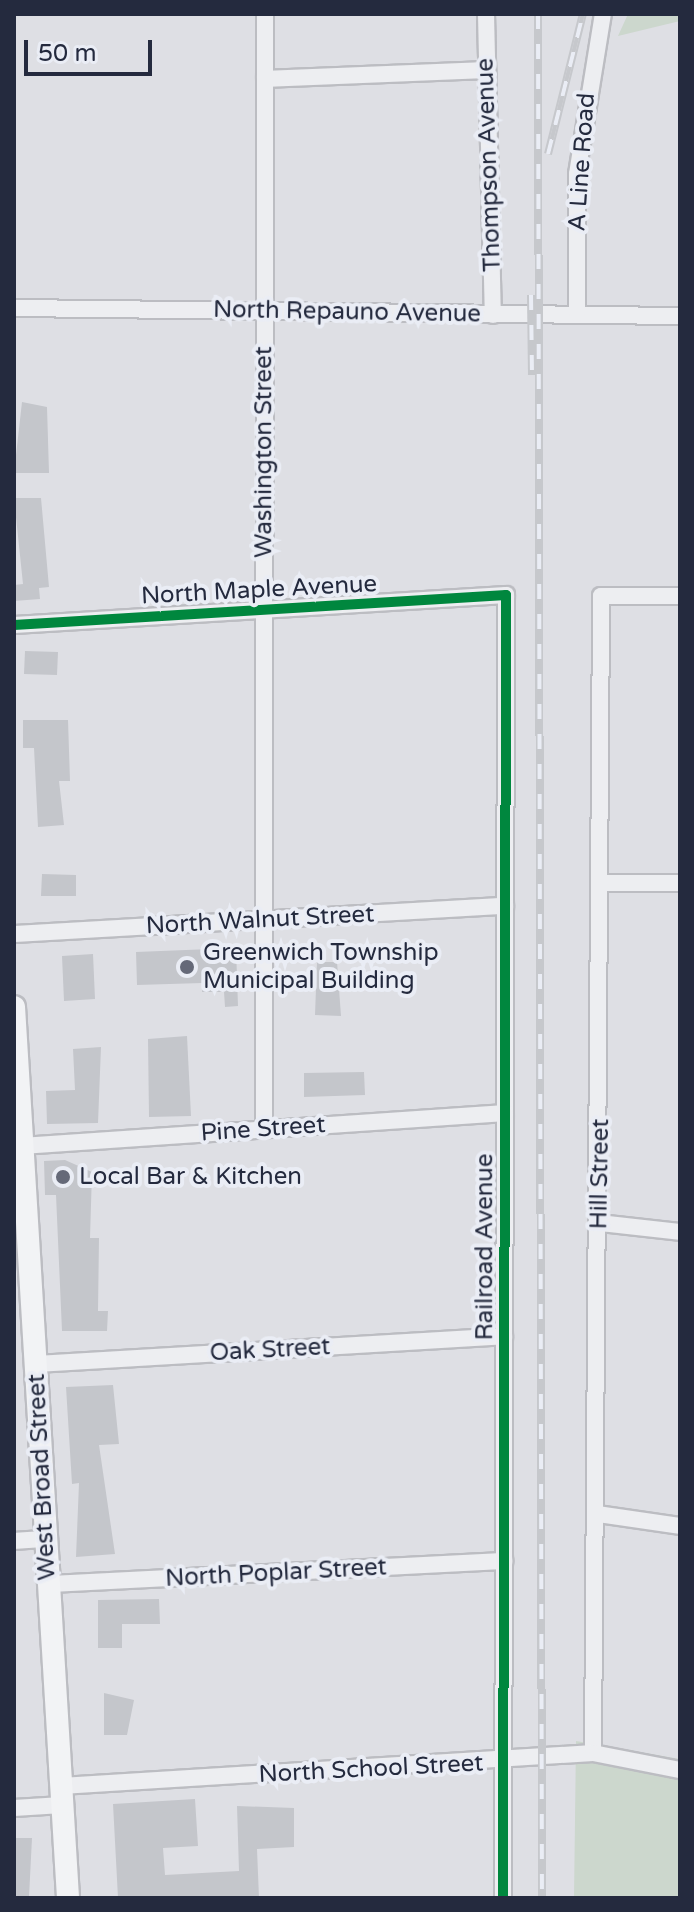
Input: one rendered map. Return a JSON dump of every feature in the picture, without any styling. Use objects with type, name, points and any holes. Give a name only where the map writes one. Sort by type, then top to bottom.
[{"type":"main road","name":"West Broad Street","points":[[14,1007],[22,1146],[19,1185],[36,1364],[68,1898]]},
{"type":"street","name":"Washington Street","points":[[264,1129],[265,14]]},
{"type":"street","name":"Thompson Avenue","points":[[486,14],[493,315]]},
{"type":"street","name":"A Line Road","points":[[577,313],[577,174],[603,14]]},
{"type":"street","points":[[265,79],[485,70]]},
{"type":"street","name":"North Repauno Avenue","points":[[14,308],[680,316]]},
{"type":"street","name":"North Maple Avenue","points":[[14,625],[506,595]]},
{"type":"street","name":"Railroad Avenue","points":[[503,1898],[506,595]]},
{"type":"street","name":"Hill Street","points":[[593,1753],[603,883],[601,596],[680,596]]},
{"type":"street","points":[[603,883],[680,883]]},
{"type":"street","name":"North Walnut Street","points":[[14,934],[505,906]]},
{"type":"street","name":"Pine Street","points":[[22,1146],[505,1113]]},
{"type":"street","points":[[600,1223],[680,1232]]},
{"type":"street","name":"Oak Street","points":[[36,1364],[504,1336]]},
{"type":"street","points":[[598,1514],[680,1526]]},
{"type":"street","points":[[14,1541],[46,1539]]},
{"type":"street","name":"North Poplar Street","points":[[49,1584],[504,1561]]},
{"type":"street","name":"North School Street","points":[[14,1808],[62,1796],[593,1753],[680,1770]]},
{"type":"shaded area","points":[[628,14],[680,14],[680,21],[618,36]]},
{"type":"shaded area","points":[[576,1741],[680,1759],[680,1898],[574,1898]]},
{"type":"building","points":[[22,402],[47,407],[49,473],[14,473]]},
{"type":"building","points":[[14,498],[41,498],[49,587],[39,588],[40,599],[14,601],[14,585],[23,584]]},
{"type":"building","points":[[25,651],[58,652],[57,675],[24,674]]},
{"type":"building","points":[[23,720],[68,720],[70,781],[59,781],[64,825],[38,827],[34,748],[23,748]]},
{"type":"building","points":[[42,874],[76,875],[76,896],[41,896]]},
{"type":"building","name":"Greenwich Township Municipal Building","points":[[236,948],[238,1006],[225,1007],[224,992],[202,992],[202,983],[137,985],[136,952]]},
{"type":"building","points":[[93,954],[95,999],[64,1001],[62,956]]},
{"type":"building","points":[[317,962],[337,962],[341,1016],[315,1015]]},
{"type":"building","points":[[187,1036],[191,1116],[149,1117],[148,1039]]},
{"type":"building","points":[[101,1047],[98,1123],[47,1124],[46,1091],[75,1090],[73,1049]]},
{"type":"building","points":[[364,1072],[365,1095],[304,1097],[304,1073]]},
{"type":"building","points":[[65,1160],[92,1172],[90,1238],[99,1238],[98,1311],[108,1311],[107,1331],[62,1331],[56,1195],[45,1195],[44,1161]]},
{"type":"building","points":[[113,1385],[119,1444],[99,1445],[115,1554],[76,1557],[79,1483],[72,1484],[66,1387]]},
{"type":"building","points":[[159,1599],[160,1624],[122,1624],[122,1648],[98,1648],[98,1600]]},
{"type":"building","points":[[104,1693],[134,1700],[127,1735],[104,1735]]},
{"type":"building","points":[[195,1799],[198,1846],[163,1848],[165,1875],[239,1871],[237,1806],[294,1808],[294,1847],[257,1849],[259,1898],[118,1898],[113,1804]]},
{"type":"building","points":[[14,1838],[32,1838],[29,1897],[14,1897]]},
{"type":"railway","points":[[538,14],[542,1898]]},
{"type":"railway","points":[[548,154],[583,14]]},
{"type":"railway","points":[[531,295],[532,375]]},
{"type":"cycle path","points":[[14,625],[506,595],[503,1898]]},
{"type":"place","name":"Greenwich Township Municipal Building","points":[[187,967]]},
{"type":"place","name":"Local Bar & Kitchen","points":[[63,1177]]}]
